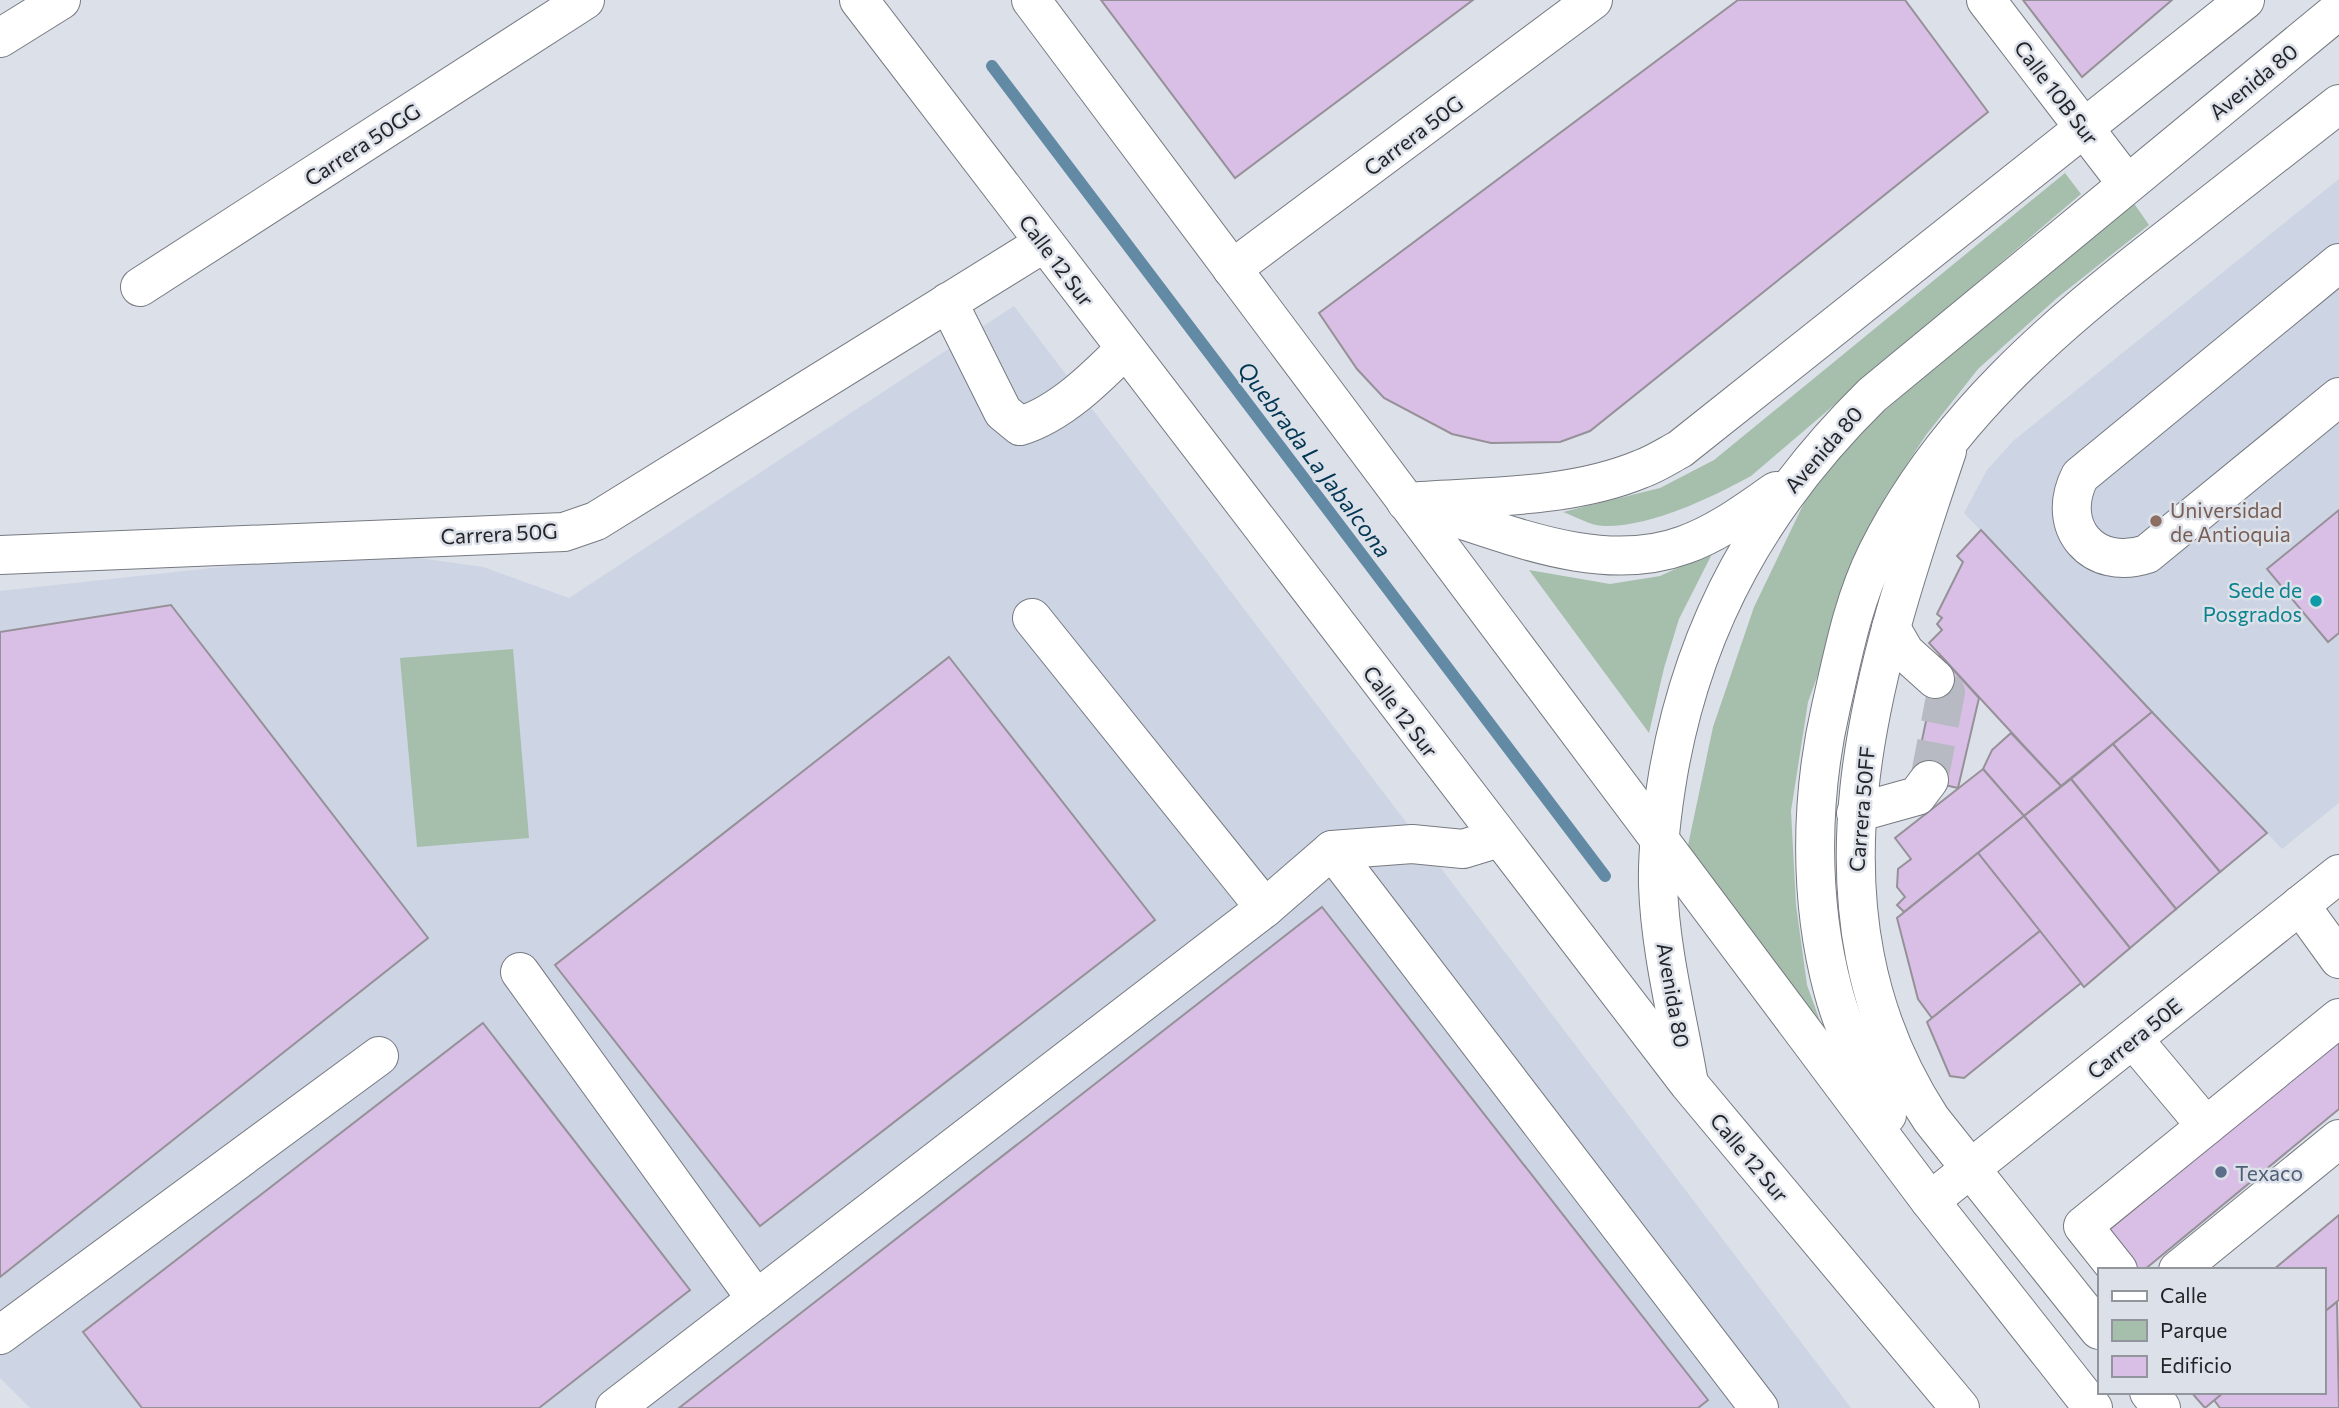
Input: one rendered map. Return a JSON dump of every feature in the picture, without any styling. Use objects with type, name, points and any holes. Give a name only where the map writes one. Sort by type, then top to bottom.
[{"type":"main road","points":[[0,37],[61,0]]},
{"type":"main road","name":"Carrera 50GG","points":[[140,287],[585,0]]},
{"type":"main road","name":"Calle 12 Sur","points":[[859,0],[1689,1084],[1961,1408]]},
{"type":"main road","points":[[1031,0],[1930,1201],[2093,1408]]},
{"type":"main road","name":"Carrera 50G","points":[[1232,269],[1593,0]]},
{"type":"main road","name":"Calle 10B Sur","points":[[1986,0],[2127,184]]},
{"type":"main road","points":[[1406,502],[1548,490],[1599,482],[1641,469],[1680,449],[2245,0]]},
{"type":"main road","name":"Avenida 80","points":[[1689,1084],[1662,929],[1658,887],[1658,838],[1675,732],[1697,659],[1741,559],[1796,477],[1831,435],[1872,395],[2339,10]]},
{"type":"main road","points":[[1930,1201],[1857,1055],[1833,991],[1820,922],[1815,844],[1823,743],[1854,612],[1876,555],[1906,502],[1953,433],[2008,372],[2079,307],[2339,104]]},
{"type":"main road","name":"Carrera 50G","points":[[0,555],[564,532],[596,521],[1044,243]]},
{"type":"main road","points":[[2339,263],[2080,476],[2071,498],[2076,532],[2095,551],[2107,557],[2121,560],[2147,555],[2339,397]]},
{"type":"main road","points":[[948,302],[1003,412],[1020,426],[1040,420],[1101,373],[1125,349]]},
{"type":"main road","name":"Carrera 50FF","points":[[1953,433],[1908,567],[1864,747],[1856,813],[1854,885],[1860,932],[1891,1042],[1910,1087],[1971,1168]]},
{"type":"main road","points":[[1406,502],[1573,551],[1631,555],[1683,546],[1724,526],[1796,477]]},
{"type":"main road","points":[[1032,618],[1265,908]]},
{"type":"main road","points":[[1891,628],[1905,652],[1935,679]]},
{"type":"main road","points":[[1856,813],[1917,796],[1929,780]]},
{"type":"main road","points":[[615,1408],[1265,908],[1332,850],[1412,845],[1463,849],[1499,838]]},
{"type":"main road","points":[[1332,850],[1759,1408]]},
{"type":"main road","name":"Carrera 50E","points":[[1930,1201],[2339,874]]},
{"type":"main road","points":[[2300,905],[2339,959]]},
{"type":"main road","points":[[520,972],[756,1299]]},
{"type":"main road","points":[[2116,1268],[2083,1226],[2339,1018]]},
{"type":"main road","points":[[2133,1039],[2206,1126]]},
{"type":"main road","points":[[0,1335],[379,1056]]},
{"type":"main road","points":[[2180,1268],[2339,1139]]},
{"type":"main road","points":[[1971,1168],[2098,1329]]},
{"type":"shaded area","name":"Universidad de Antioquia","points":[[2339,179],[2339,803],[2282,849],[1964,513],[1987,470],[2013,441]]},
{"type":"shaded area","points":[[1014,306],[1851,1408],[30,1408],[0,1378],[0,591],[369,551],[483,567],[569,598]]},
{"type":"green space","points":[[2065,173],[2081,194],[1751,476],[1680,510],[1641,522],[1599,526],[1563,512],[1660,488],[1714,460]]},
{"type":"green space","points":[[2133,202],[2149,225],[2057,298],[1978,369],[1926,435],[1885,497],[1808,702],[1791,811],[1796,905],[1807,985],[1831,1052],[1687,850],[1713,727],[1754,607],[1804,503],[1857,434]]},
{"type":"green space","points":[[1713,552],[1679,619],[1649,733],[1529,570],[1610,584],[1660,576]]},
{"type":"green space","points":[[513,649],[529,838],[417,847],[400,658]]},
{"type":"building","points":[[1101,0],[1473,0],[1235,178]]},
{"type":"building","points":[[1738,0],[1905,0],[1988,112],[1590,431],[1560,442],[1491,443],[1452,434],[1384,398],[1357,369],[1319,313]]},
{"type":"building","points":[[2023,0],[2172,0],[2082,77]]},
{"type":"building","name":"Sede de Posgrados","points":[[2339,510],[2339,633],[2328,642],[2267,569]]},
{"type":"building","points":[[1981,530],[2152,712],[2061,786],[1929,643],[1942,630],[1937,624],[1942,618],[1937,614],[1963,562],[1957,556]]},
{"type":"building","points":[[171,605],[428,938],[0,1277],[0,632]]},
{"type":"building","points":[[1940,655],[1979,698],[1958,788],[1914,778]]},
{"type":"building","points":[[949,657],[1155,920],[760,1226],[555,965]]},
{"type":"building","points":[[2152,712],[2267,833],[2220,872],[2113,744]]},
{"type":"building","points":[[2011,733],[2061,786],[2024,816],[1983,769],[1992,750]]},
{"type":"building","points":[[2113,744],[2220,872],[2176,909],[2071,779]]},
{"type":"building","points":[[1983,769],[2024,816],[1904,912],[1897,905],[1905,897],[1897,887],[1898,869],[1911,859],[1895,838]]},
{"type":"building","points":[[2071,779],[2176,909],[2130,948],[2024,816]]},
{"type":"building","points":[[2024,816],[2130,948],[2084,987],[1978,853]]},
{"type":"building","points":[[1978,853],[2040,931],[1932,1018],[1918,999],[1897,918]]},
{"type":"building","points":[[1322,907],[1708,1400],[1698,1408],[679,1408]]},
{"type":"building","points":[[2040,931],[2081,983],[1964,1078],[1950,1076],[1927,1022]]},
{"type":"building","points":[[483,1023],[690,1290],[539,1408],[142,1408],[83,1332]]},
{"type":"building","name":"Texaco","points":[[2339,1040],[2339,1109],[2146,1268],[2131,1268],[2104,1234]]},
{"type":"building","points":[[2339,1215],[2339,1300],[2325,1311],[2325,1268],[2275,1268]]},
{"type":"building","points":[[2337,1302],[2339,1408],[2220,1408],[2214,1400],[2222,1394],[2325,1394],[2325,1311]]},
{"type":"building","points":[[2193,1394],[2222,1394],[2205,1408]]},
{"type":"waterway","name":"Quebrada La Jabalcona","points":[[992,66],[1605,876]]},
{"type":"tunnel","points":[[1929,780],[1946,692],[1935,679]]},
{"type":"place","name":"Universidad de Antioquia","points":[[2156,521]]},
{"type":"place","name":"Sede de Posgrados","points":[[2316,601]]},
{"type":"place","name":"Texaco","points":[[2221,1172]]}]
